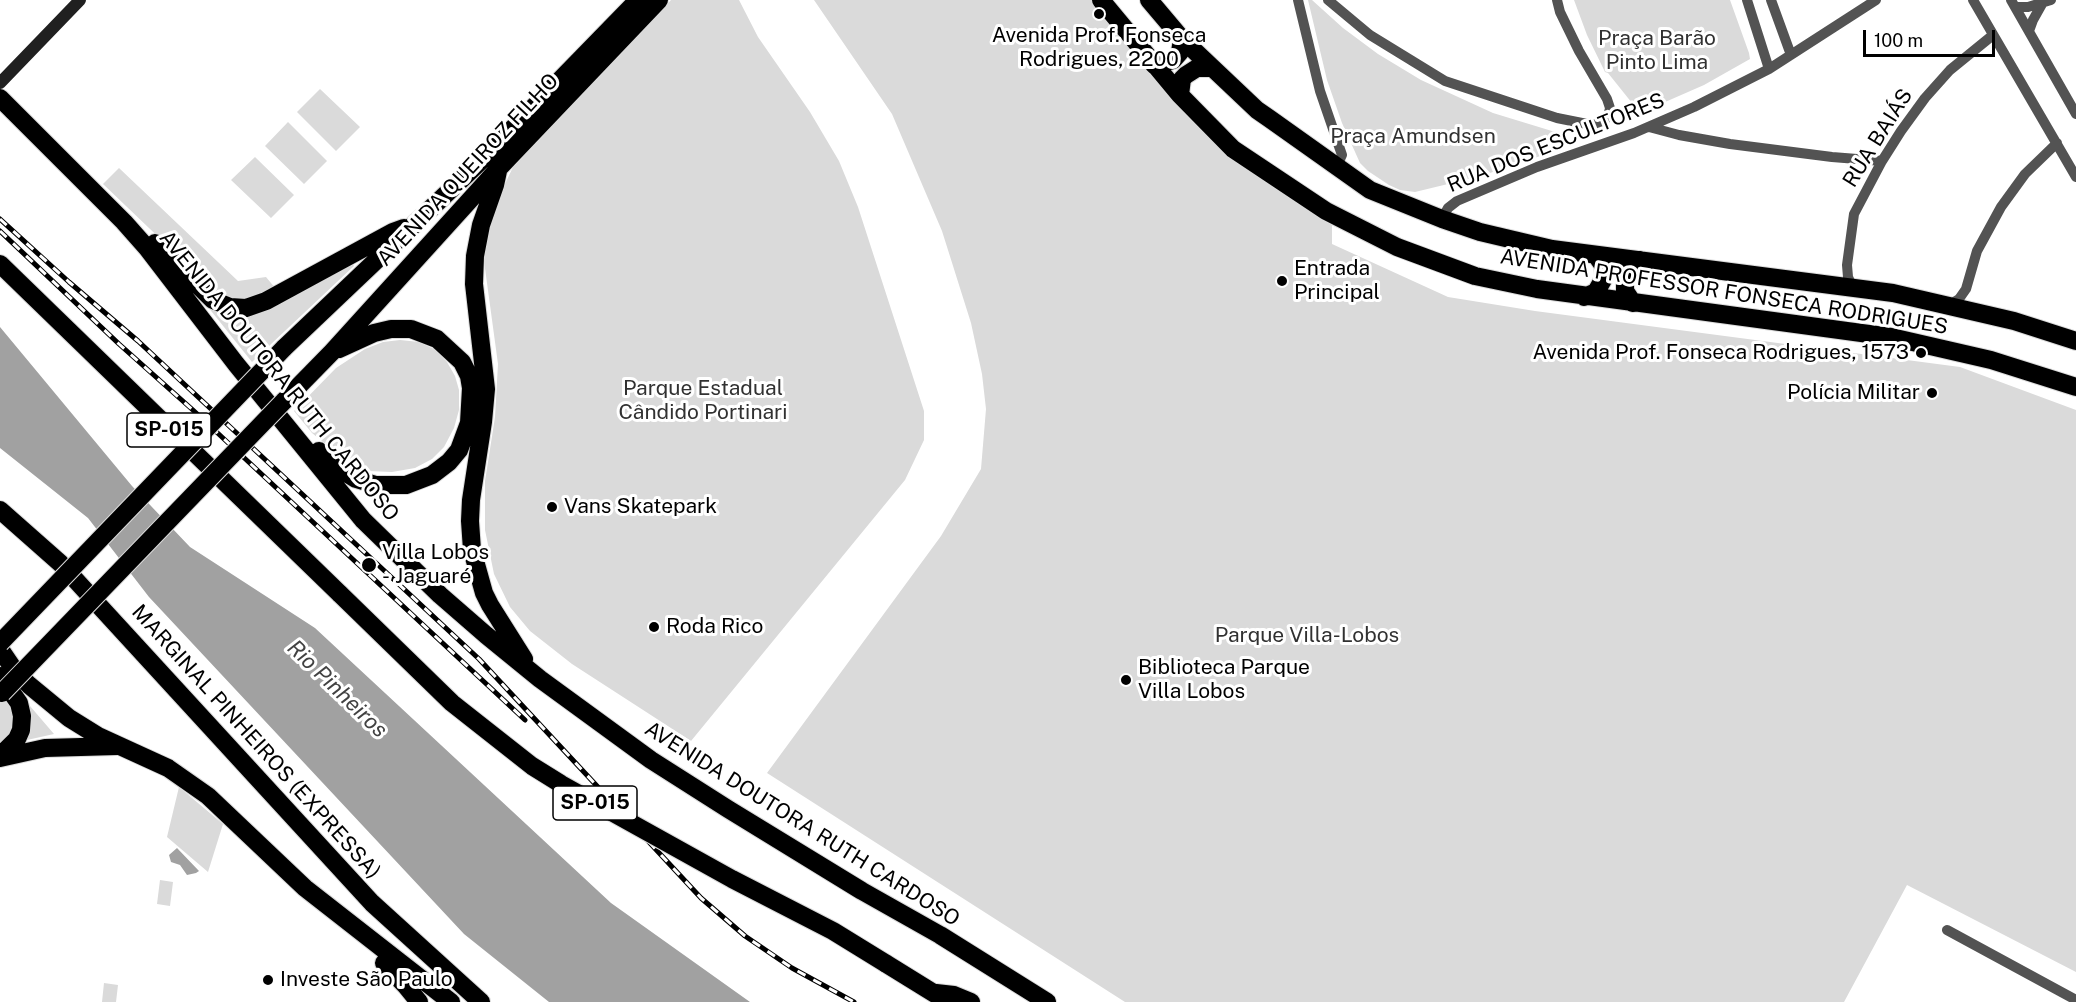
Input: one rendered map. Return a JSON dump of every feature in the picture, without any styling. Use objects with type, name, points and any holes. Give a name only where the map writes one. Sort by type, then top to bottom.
[{"type":"highway","name":"AVENIDA QUEIROZ FILHO","points":[[0,643],[284,348],[484,158],[638,0]]},
{"type":"highway","name":"AVENIDA QUEIROZ FILHO","points":[[1,688],[332,352],[498,169],[659,0]]},
{"type":"highway","name":"AVENIDA PROFESSOR FONSECA RODRIGUES","points":[[1101,0],[1154,65],[1233,149],[1284,185],[1342,220],[1397,247],[1475,276],[1584,297],[1891,337],[1981,357],[2076,387]]},
{"type":"highway","name":"AVENIDA PROFESSOR FONSECA RODRIGUES","points":[[1149,0],[1182,39],[1257,110],[1370,190],[1442,219],[1490,235],[1552,249],[1893,293],[2014,321],[2076,341]]},
{"type":"highway","points":[[1154,65],[1173,60],[1180,52],[1182,39]]},
{"type":"highway","points":[[1180,94],[1182,79],[1186,75],[1197,68],[1212,68]]},
{"type":"highway","name":"AVENIDA DOUTORA RUTH CARDOSO","points":[[0,98],[124,222],[341,494],[388,545],[440,595],[531,671],[651,760],[1047,1002]]},
{"type":"highway","points":[[498,169],[492,195],[481,225],[474,263],[474,284],[486,388],[471,500],[471,541],[477,572],[487,599],[531,671]]},
{"type":"highway","points":[[124,222],[142,229],[213,300],[237,308],[256,306],[393,232],[414,225]]},
{"type":"highway","points":[[1584,297],[1596,292],[1604,278],[1603,265],[1596,255]]},
{"type":"highway","points":[[1633,303],[1625,291],[1625,276],[1629,269],[1640,260]]},
{"type":"highway","name":"SP-015","points":[[0,264],[452,703],[532,766],[732,879],[833,931],[941,998]]},
{"type":"highway","points":[[287,425],[305,435],[336,468],[356,480],[376,485],[406,485],[426,477],[441,468],[459,450],[470,423],[469,376],[462,362],[437,339],[411,329],[391,329],[374,333],[332,352]]},
{"type":"highway","name":"MARGINAL PINHEIROS (EXPRESSA)","points":[[0,510],[60,562],[372,903],[481,1002]]},
{"type":"highway","points":[[0,649],[15,671],[69,718],[119,746],[168,768],[208,795],[305,888],[451,1002]]},
{"type":"highway","points":[[0,757],[17,740],[21,730],[22,716],[19,703],[1,688]]},
{"type":"highway","points":[[0,757],[45,748],[119,746]]},
{"type":"highway","points":[[305,888],[322,908],[392,970],[419,1002]]},
{"type":"highway","points":[[941,998],[954,994],[972,1002]]},
{"type":"street","points":[[0,83],[80,0]]},
{"type":"street","points":[[1298,0],[1317,84],[1342,155],[1336,168]]},
{"type":"street","points":[[1328,0],[1370,35],[1445,81],[1557,118],[1592,125],[1601,123],[1608,117],[1610,108],[1607,99],[1579,51],[1560,12],[1557,0]]},
{"type":"street","points":[[1747,0],[1769,69]]},
{"type":"street","points":[[1771,0],[1791,55]]},
{"type":"street","name":"RUA DOS ESCULTORES","points":[[1442,219],[1448,208],[1456,201],[1537,167],[1649,127],[1694,107],[1769,69],[1876,0]]},
{"type":"street","points":[[1973,0],[2076,177]]},
{"type":"street","points":[[2013,3],[2028,7],[2046,2]]},
{"type":"street","points":[[2029,31],[2032,20],[2046,2]]},
{"type":"street","points":[[2013,3],[2076,114]]},
{"type":"street","name":"RUA BAIÁS","points":[[1853,288],[1848,277],[1847,265],[1854,214],[1881,161],[1900,130],[1944,77],[1993,35]]},
{"type":"street","points":[[1649,127],[1700,140],[1881,161]]},
{"type":"street","points":[[1950,305],[1966,289],[1977,251],[2001,207],[2025,174],[2056,143]]},
{"type":"street","points":[[1947,930],[2076,1000]]},
{"type":"green space","name":"Parque Estadual Cândido Portinari","points":[[671,0],[739,0],[758,37],[810,112],[839,161],[858,207],[924,411],[924,440],[905,480],[691,741],[572,664],[530,631],[510,607],[494,574],[485,530],[485,481],[495,417],[498,364],[484,261],[487,231],[496,203],[513,167]]},
{"type":"green space","name":"Parque Villa-Lobos","points":[[814,0],[1096,0],[1169,88],[1241,165],[1332,220],[1332,244],[1448,297],[1535,311],[1960,367],[2076,410],[2076,972],[1907,885],[1844,1002],[1125,1002],[767,773],[941,536],[981,469],[986,409],[982,374],[971,323],[942,231],[892,114]]},
{"type":"green space","name":"Praça Amundsen","points":[[1308,0],[1312,0],[1343,28],[1378,54],[1421,80],[1493,113],[1565,135],[1567,144],[1564,148],[1481,176],[1415,192],[1400,190],[1389,185],[1360,163],[1342,123],[1327,80]]},
{"type":"green space","name":"Praça Barão Pinto Lima","points":[[1574,0],[1730,0],[1750,59],[1704,85],[1640,113],[1605,72],[1587,35]]},
{"type":"green space","points":[[320,89],[360,127],[336,151],[297,112]]},
{"type":"green space","points":[[288,122],[327,161],[304,184],[265,146]]},
{"type":"green space","points":[[255,157],[294,195],[271,218],[231,180]]},
{"type":"green space","points":[[119,168],[238,281],[266,277],[276,289],[260,298],[238,300],[219,295],[103,184]]},
{"type":"green space","points":[[352,263],[354,266],[252,362],[208,307],[218,313],[231,316],[251,315]]},
{"type":"green space","points":[[400,340],[419,342],[436,350],[447,362],[455,376],[459,390],[459,410],[454,428],[444,447],[432,459],[415,468],[392,472],[368,471],[353,465],[334,451],[312,433],[294,411],[336,368],[365,349],[383,342]]},
{"type":"green space","points":[[0,671],[54,734],[0,746]]},
{"type":"green space","points":[[179,787],[223,824],[208,872],[167,837]]},
{"type":"green space","points":[[160,880],[173,882],[170,906],[157,904]]},
{"type":"green space","points":[[104,983],[118,985],[116,1002],[102,1002]]},
{"type":"water","name":"Rio Pinheiros","points":[[0,327],[132,486],[190,547],[315,628],[611,903],[750,1002],[549,1002],[464,934],[149,597],[88,518],[0,448]]},
{"type":"water","points":[[177,848],[199,871],[187,875],[180,865],[171,862],[169,855]]},
{"type":"railway","points":[[0,219],[138,341],[479,659],[701,898],[745,936],[792,968],[854,1002]]},
{"type":"railway","points":[[0,231],[525,720]]},
{"type":"place","name":"Avenida Prof. Fonseca Rodrigues, 2200","points":[[1099,14]]},
{"type":"place","name":"Entrada Principal","points":[[1282,281]]},
{"type":"place","name":"Avenida Prof. Fonseca Rodrigues, 1573","points":[[1921,353]]},
{"type":"place","name":"Polícia Militar","points":[[1932,393]]},
{"type":"place","name":"Vans Skatepark","points":[[552,507]]},
{"type":"place","name":"Villa Lobos - Jaguaré","points":[[369,565]]},
{"type":"place","name":"Roda Rico","points":[[654,627]]},
{"type":"place","name":"Biblioteca Parque Villa Lobos","points":[[1126,680]]},
{"type":"place","name":"Investe São Paulo","points":[[268,980]]}]
